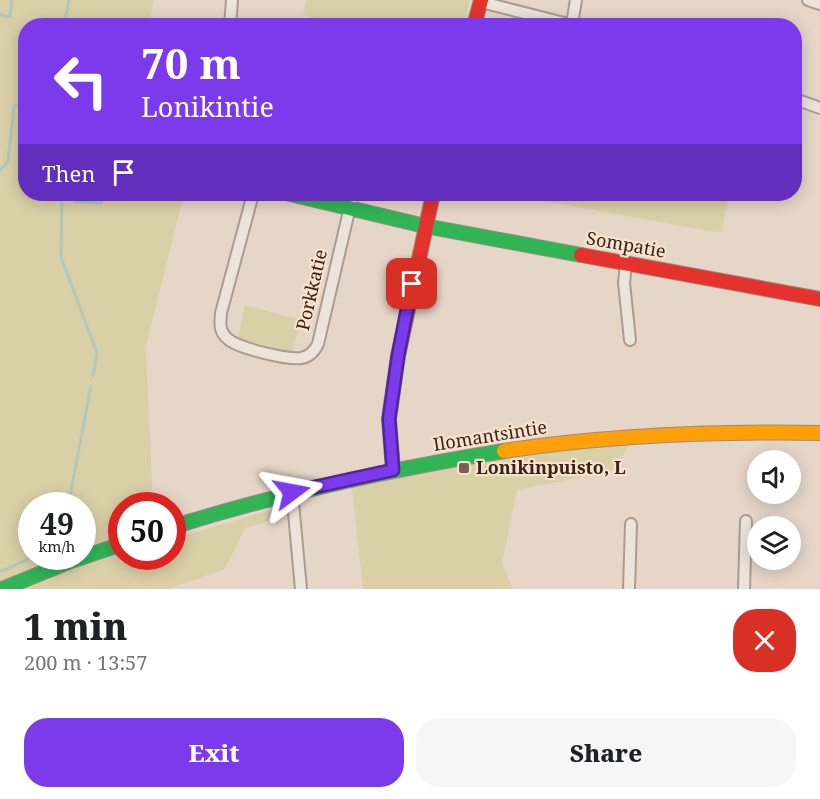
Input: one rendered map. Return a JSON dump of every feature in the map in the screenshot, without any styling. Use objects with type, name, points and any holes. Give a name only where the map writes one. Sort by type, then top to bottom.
[{"type":"street","points":[[231,18],[232,0]]},
{"type":"street","points":[[575,18],[576,0]]},
{"type":"street","points":[[808,0],[820,4]]},
{"type":"street","points":[[476,18],[481,1],[547,18]]},
{"type":"street","points":[[802,102],[820,108]]},
{"type":"street","name":"Porkkatie","points":[[251,201],[221,313],[221,331],[238,345],[291,358],[309,356],[318,344],[350,208]]},
{"type":"street","points":[[320,201],[425,226]]},
{"type":"street","points":[[350,208],[352,201]]},
{"type":"street","points":[[393,470],[389,419],[398,356],[431,201]]},
{"type":"street","name":"Sompatie","points":[[425,226],[820,299]]},
{"type":"street","points":[[626,263],[624,283],[630,340]]},
{"type":"street","name":"Ilomantsintie","points":[[186,522],[292,492],[393,470],[522,448],[634,436],[735,432],[820,433]]},
{"type":"street","points":[[292,492],[301,589]]},
{"type":"street","points":[[744,589],[746,521]]},
{"type":"street","points":[[629,589],[631,524]]},
{"type":"street","points":[[2,589],[108,548]]},
{"type":"shaded area","points":[[0,0],[154,0],[150,18],[18,18],[18,201],[182,201],[146,346],[152,492],[108,492],[108,570],[186,570],[186,535],[274,509],[283,517],[245,528],[225,569],[168,589],[0,589]]},
{"type":"shaded area","points":[[306,0],[470,0],[466,18],[315,18],[303,15]]},
{"type":"shaded area","points":[[544,201],[728,201],[721,233]]},
{"type":"shaded area","points":[[245,305],[301,320],[292,352],[238,338]]},
{"type":"shaded area","points":[[634,434],[616,470],[517,490],[502,563],[513,589],[363,589],[351,481]]},
{"type":"waterway","points":[[0,15],[10,17],[12,0]]},
{"type":"waterway","points":[[66,18],[69,0]]},
{"type":"waterway","points":[[0,171],[8,161],[14,106],[18,106]]},
{"type":"waterway","points":[[62,201],[61,257],[97,353],[93,376]]},
{"type":"waterway","points":[[75,202],[101,203],[101,201]]},
{"type":"waterway","points":[[71,492],[91,386]]},
{"type":"waterway","points":[[0,572],[18,564]]},
{"type":"traffic: fast","points":[[320,201],[425,226],[581,255]]},
{"type":"traffic: fast","points":[[186,523],[254,503],[337,483],[504,451]]},
{"type":"traffic: fast","points":[[2,589],[108,549]]},
{"type":"traffic: slow","points":[[504,451],[583,441],[662,435],[820,433]]},
{"type":"traffic: jam","points":[[476,18],[481,0]]},
{"type":"traffic: jam","points":[[393,470],[389,419],[398,356],[431,201]]},
{"type":"traffic: jam","points":[[581,255],[820,299]]},
{"type":"place","name":"Lonikinpuisto, L","points":[[464,468]]},
{"type":"route","points":[[292,492],[393,470],[389,419],[412,284]]}]
